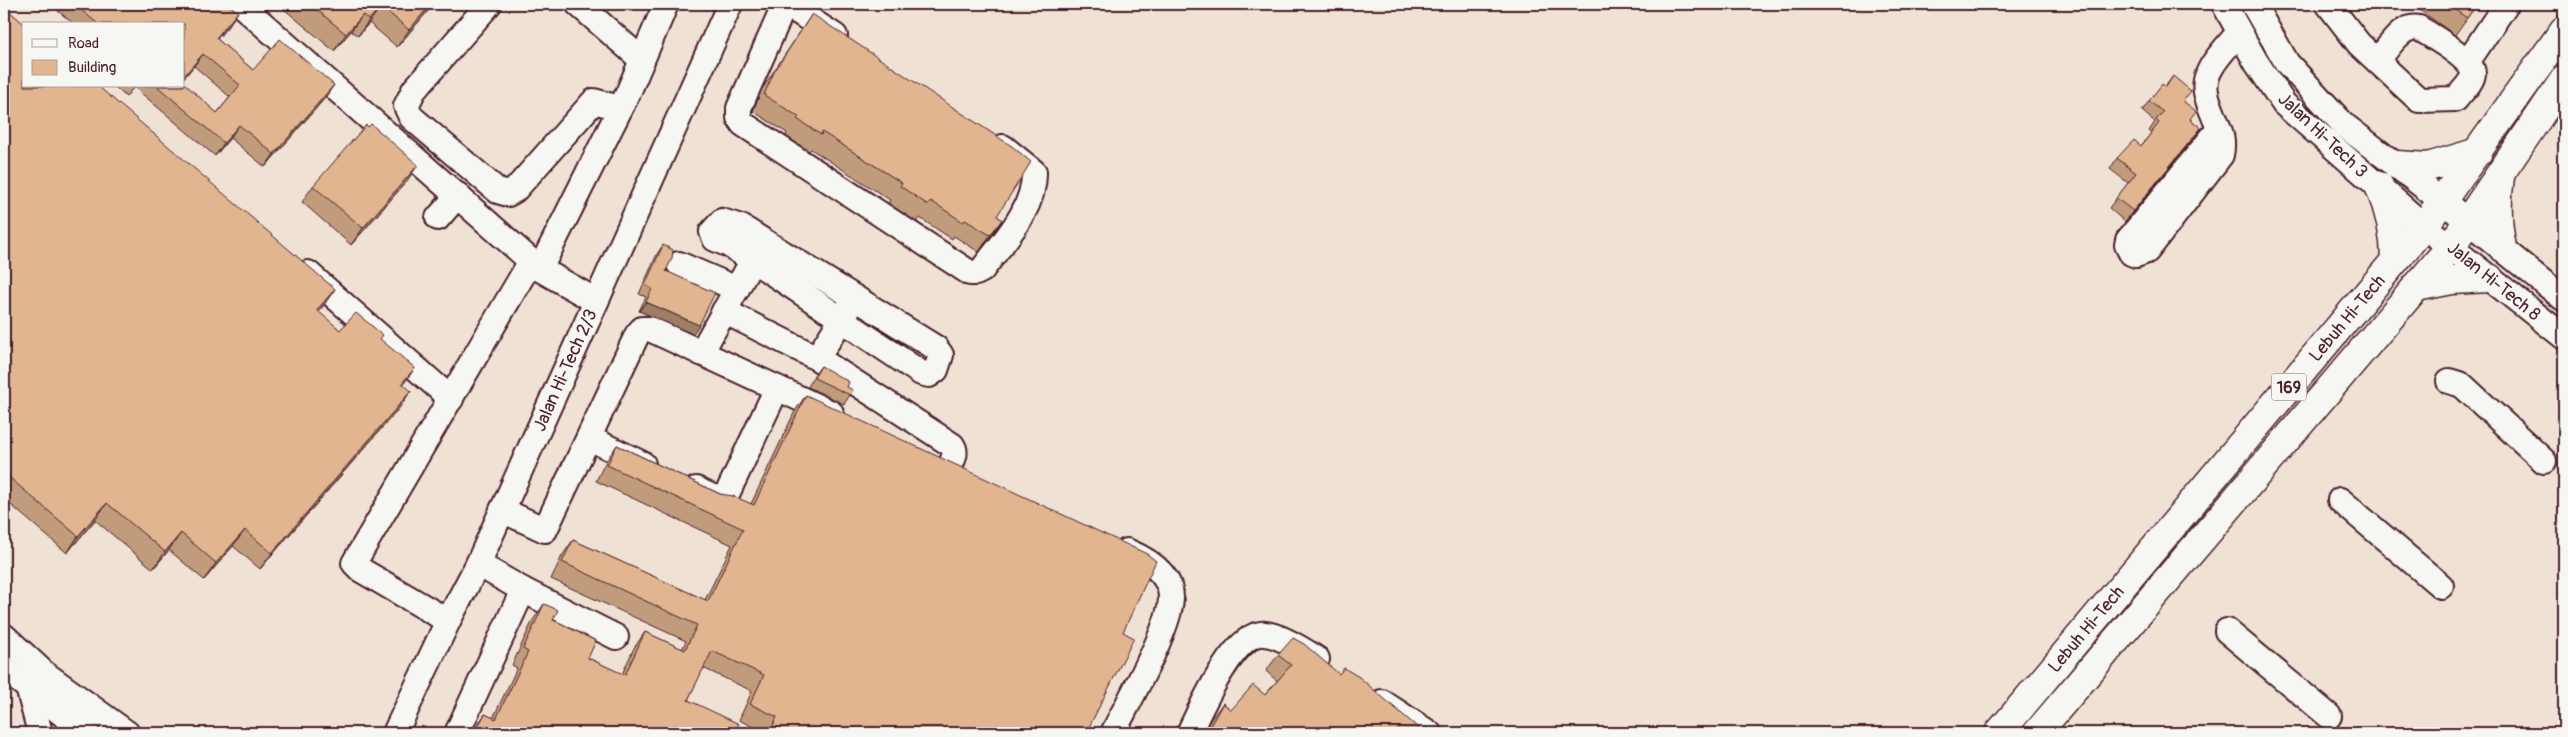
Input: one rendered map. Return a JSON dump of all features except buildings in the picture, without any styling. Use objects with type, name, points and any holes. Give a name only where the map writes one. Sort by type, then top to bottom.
[{"type":"main road","name":"Lebuh Hi-Tech","points":[[1999,733],[2424,226],[2444,201],[2564,30]]},
{"type":"main road","name":"Lebuh Hi-Tech","points":[[2037,733],[2450,246],[2564,80]]},
{"type":"main road","points":[[2397,165],[2428,167],[2478,152]]},
{"type":"main road","points":[[2501,173],[2497,214],[2502,248]]},
{"type":"main road","points":[[2379,186],[2392,219],[2395,237],[2395,260]]},
{"type":"main road","points":[[2416,286],[2452,280],[2489,278]]},
{"type":"street","points":[[240,4],[458,194],[535,265],[596,301]]},
{"type":"street","points":[[489,4],[414,90],[406,106],[411,116],[498,191],[508,194],[515,190],[594,101],[620,108]]},
{"type":"street","points":[[578,4],[642,60]]},
{"type":"street","points":[[448,621],[369,575],[354,564],[451,399],[535,265],[620,108],[666,4]]},
{"type":"street","name":"Jalan Hi-Tech 2/3","points":[[395,733],[448,621],[478,564],[730,4]]},
{"type":"street","points":[[853,48],[786,4],[739,108],[739,118],[743,124],[945,257],[970,272],[976,273],[982,270],[1024,212],[1034,188],[1034,172],[986,135]]},
{"type":"street","name":"Jalan Hi-Tech 3","points":[[2224,4],[2239,32],[2284,104],[2424,226]]},
{"type":"street","name":"Jalan Hi-Tech 3","points":[[2252,4],[2287,63],[2344,125],[2444,201]]},
{"type":"street","points":[[2328,4],[2359,44],[2377,61],[2419,100],[2456,99],[2472,78],[2473,71],[2468,61],[2419,28],[2412,26],[2404,30],[2377,61]]},
{"type":"street","points":[[2468,61],[2506,4]]},
{"type":"street","points":[[2219,129],[2128,240],[2127,245],[2131,253],[2136,255],[2147,251],[2221,154],[2223,145],[2219,129],[2206,92],[2205,81],[2208,72],[2239,32]]},
{"type":"street","points":[[438,218],[458,194]]},
{"type":"street","name":"Jalan Hi-Tech 8","points":[[2444,201],[2564,298]]},
{"type":"street","name":"Jalan Hi-Tech 8","points":[[2424,226],[2564,337]]},
{"type":"street","points":[[701,353],[758,251]]},
{"type":"street","points":[[758,251],[855,299],[936,348],[941,355],[936,370],[929,375],[921,373],[841,319],[758,251]]},
{"type":"street","points":[[289,256],[451,399]]},
{"type":"street","points":[[679,264],[737,290]]},
{"type":"street","points":[[817,358],[855,299]]},
{"type":"street","points":[[724,311],[817,358],[952,445],[955,449],[955,455],[949,469]]},
{"type":"street","points":[[502,510],[545,530],[637,335],[642,329],[650,329],[850,422]]},
{"type":"street","points":[[2449,381],[2462,385],[2544,461]]},
{"type":"street","points":[[589,438],[715,498],[722,498],[727,494],[777,388]]},
{"type":"street","points":[[2340,500],[2441,586]]},
{"type":"street","points":[[1110,543],[1155,567],[1166,581],[1171,598],[1162,631],[1113,733]]},
{"type":"street","points":[[478,564],[523,590],[616,637]]},
{"type":"street","points":[[457,733],[523,590]]},
{"type":"street","points":[[2227,631],[2329,716]]},
{"type":"street","points":[[1189,733],[1204,701],[1240,645],[1251,637],[1265,633],[1303,650],[1335,670]]},
{"type":"street","points":[[4,636],[44,672],[127,733]]},
{"type":"street","points":[[4,669],[29,691],[87,733]]},
{"type":"street","points":[[29,691],[40,733]]},
{"type":"street","points":[[1366,691],[1428,733]]},
{"type":"shaded area","points":[[4,4],[2564,4],[2564,733],[4,733]]}]
